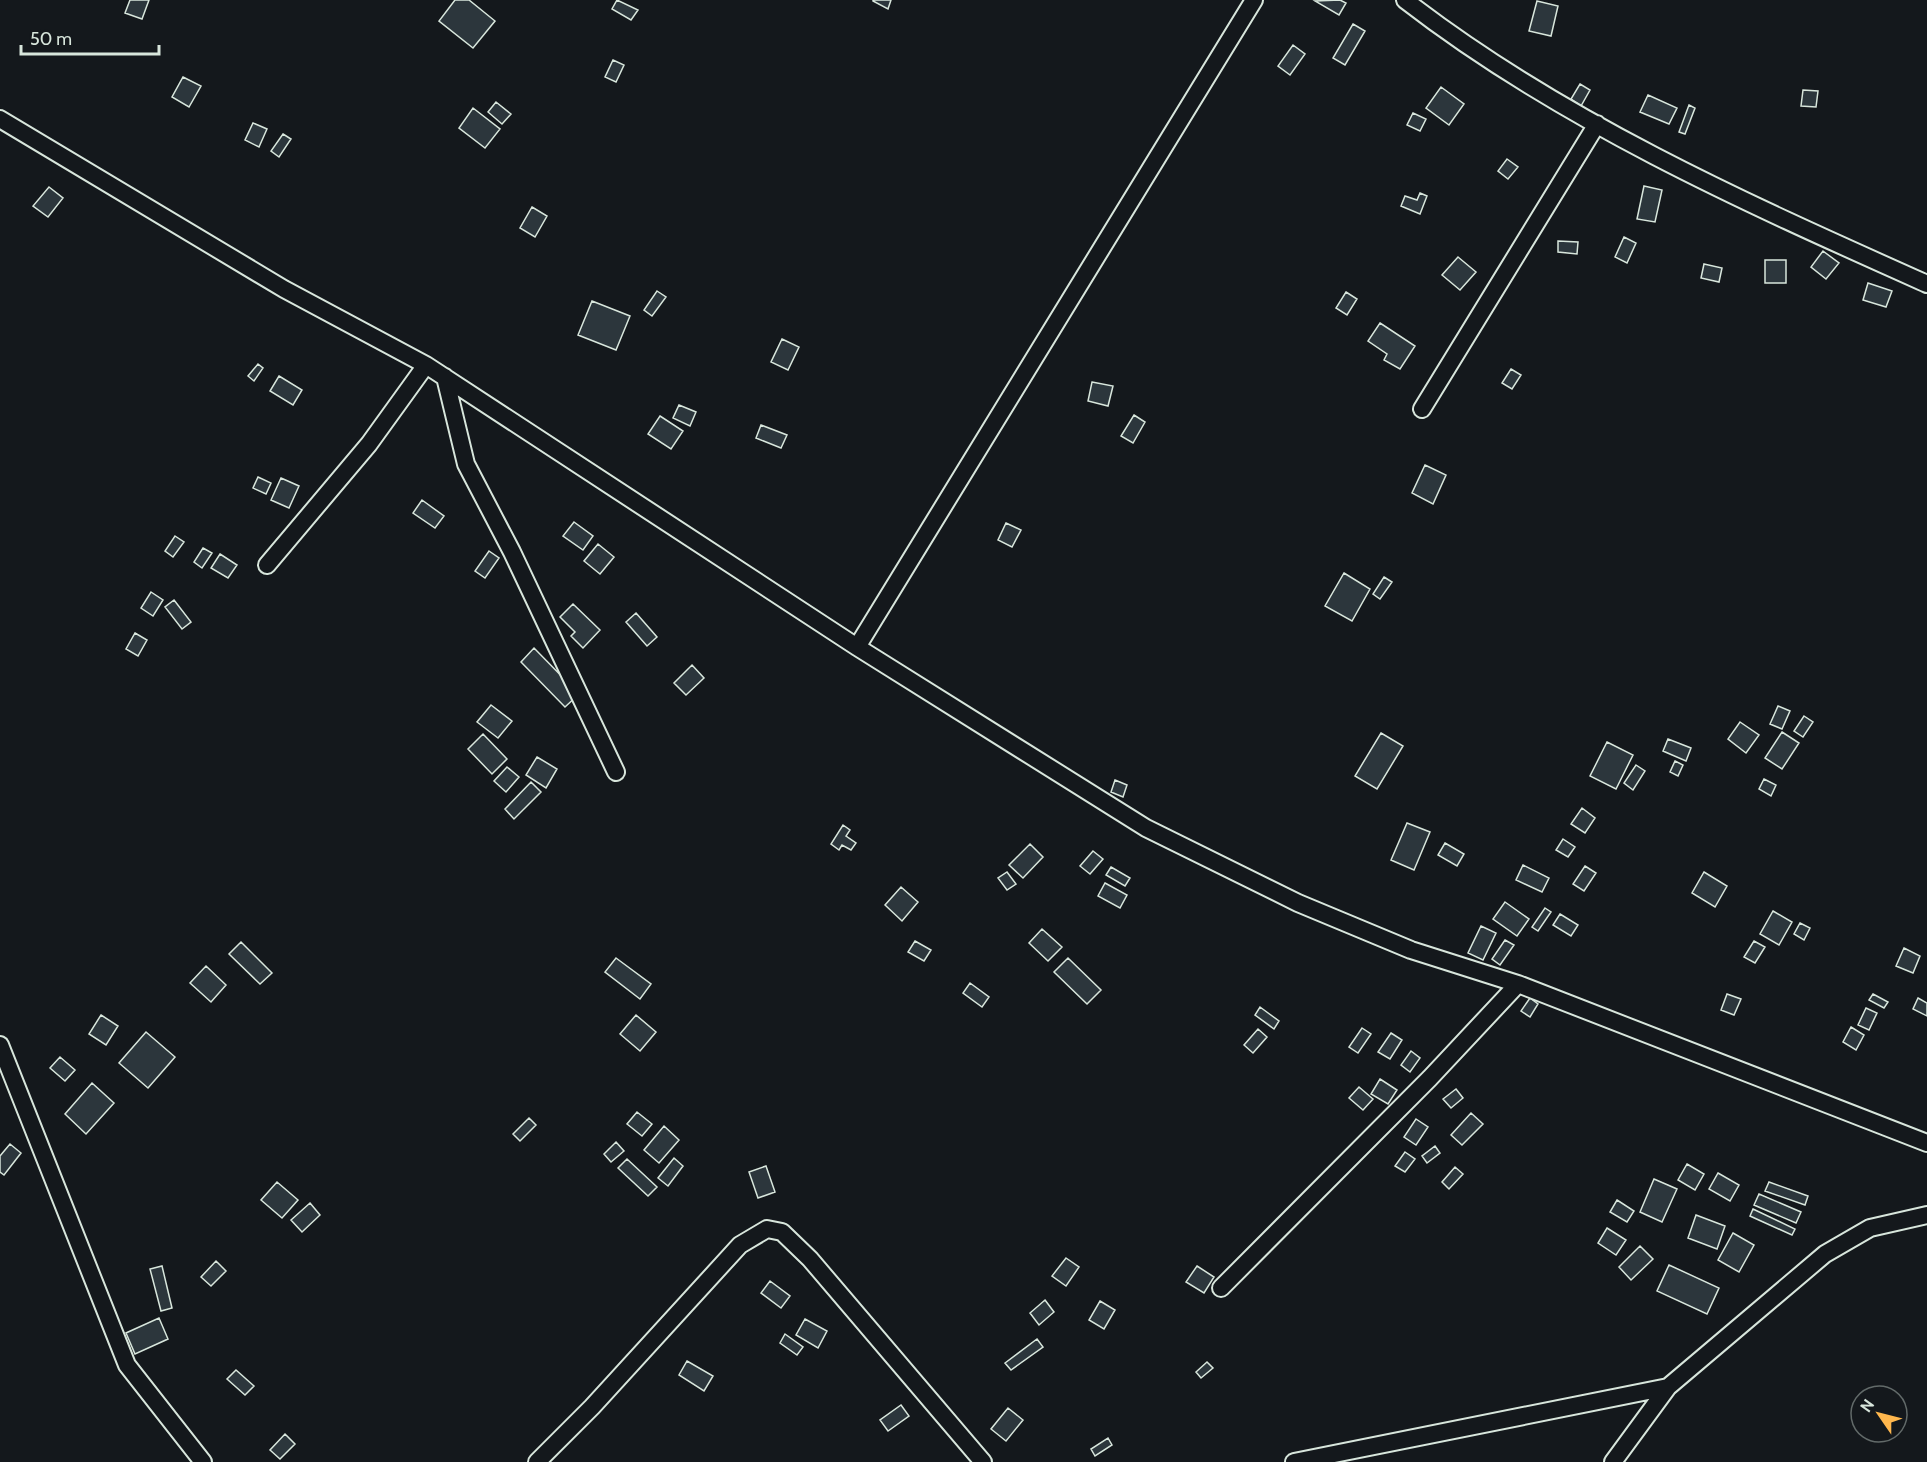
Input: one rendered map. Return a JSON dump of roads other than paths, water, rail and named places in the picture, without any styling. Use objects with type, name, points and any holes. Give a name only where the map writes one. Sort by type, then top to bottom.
[{"type":"street","points":[[857,647],[1254,0]]},
{"type":"street","points":[[1405,0],[1449,34],[1597,124],[1763,211],[1927,284]]},
{"type":"street","points":[[0,119],[284,289],[426,365],[857,647],[1146,828],[1308,908],[1411,950],[1518,984],[1927,1143]]},
{"type":"street","points":[[1422,409],[1597,124]]},
{"type":"street","points":[[267,565],[369,444],[426,365]]},
{"type":"street","points":[[445,377],[466,464],[517,563],[616,772]]},
{"type":"street","points":[[1221,1287],[1430,1078],[1518,984]]},
{"type":"street","points":[[0,1045],[127,1365],[203,1462]]},
{"type":"street","points":[[1613,1462],[1668,1387],[1825,1254],[1870,1228],[1927,1215]]},
{"type":"street","points":[[537,1462],[592,1407],[740,1245],[767,1229],[782,1232],[810,1259],[983,1462]]},
{"type":"street","points":[[1294,1462],[1668,1387]]}]
